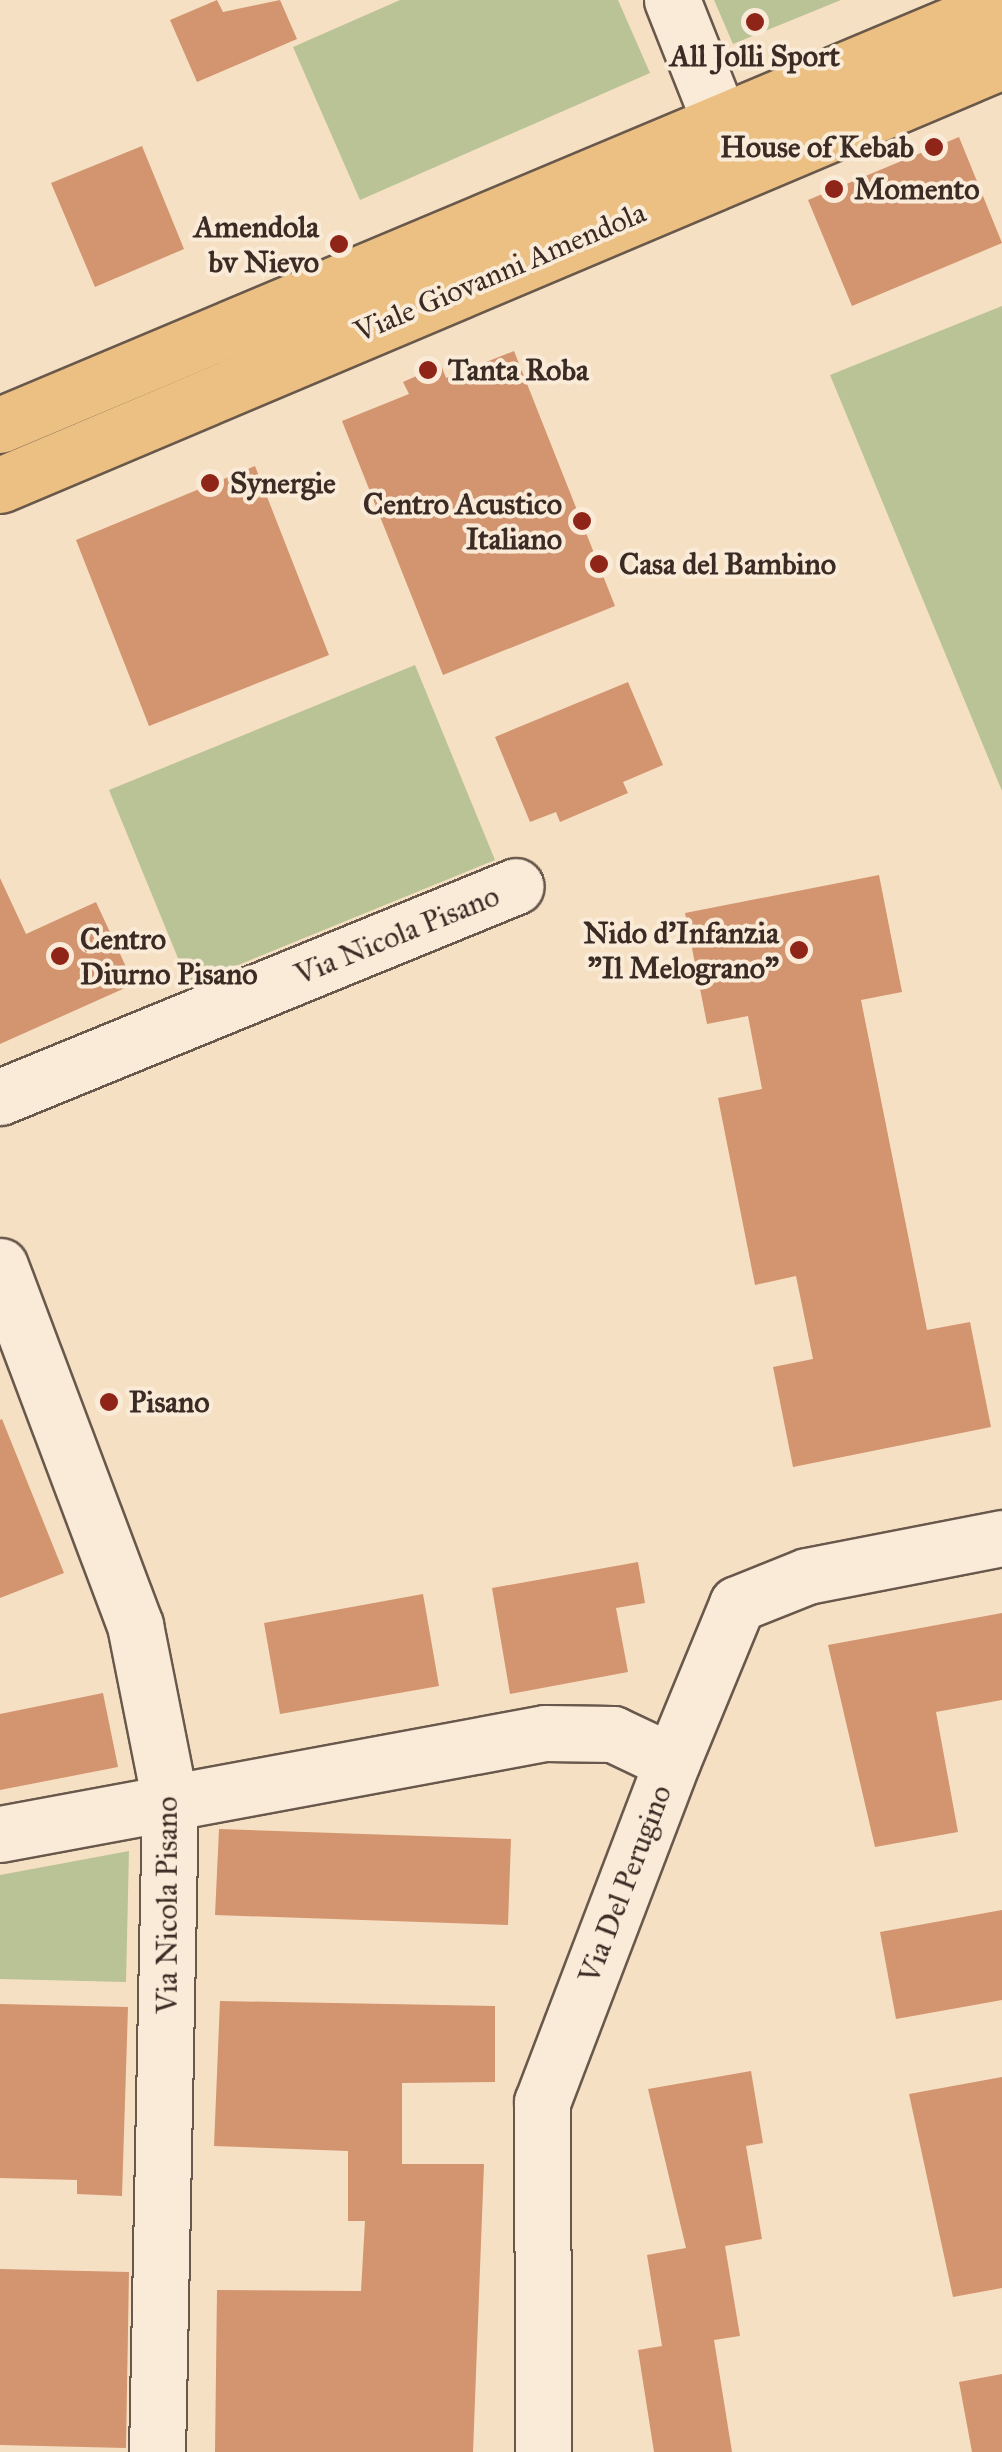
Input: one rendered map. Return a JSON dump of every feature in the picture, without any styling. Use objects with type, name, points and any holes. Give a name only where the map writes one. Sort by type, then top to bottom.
[{"type":"main road","name":"Viale Giovanni Amendola","points":[[0,425],[1002,4]]},
{"type":"main road","name":"Viale Giovanni Amendola","points":[[0,485],[1002,62]]},
{"type":"street","points":[[672,0],[740,170]]},
{"type":"street","name":"Via Nicola Pisano","points":[[0,1096],[516,886]]},
{"type":"street","name":"Via Nicola Pisano","points":[[0,1266],[135,1626],[170,1801],[158,2452]]},
{"type":"street","points":[[672,1762],[737,1604],[808,1576],[1002,1538]]},
{"type":"street","name":"Via Del Perugino","points":[[0,1834],[545,1734],[612,1734],[672,1762],[542,2102],[544,2452]]},
{"type":"green space","points":[[400,0],[618,0],[650,73],[360,200],[293,47]]},
{"type":"green space","name":"All Jolli Sport","points":[[714,0],[841,0],[733,44]]},
{"type":"green space","points":[[1002,306],[1002,791],[830,375]]},
{"type":"green space","points":[[415,665],[495,860],[189,985],[109,790]]},
{"type":"green space","points":[[129,1851],[126,1982],[0,1979],[0,1875]]},
{"type":"building","points":[[217,0],[223,12],[280,0],[297,39],[197,82],[170,20]]},
{"type":"building","points":[[959,137],[1002,243],[852,306],[808,200]]},
{"type":"building","points":[[142,146],[184,249],[95,287],[51,183]]},
{"type":"building","points":[[514,351],[615,606],[443,675],[342,421],[409,394],[403,382],[441,365],[446,378]]},
{"type":"building","points":[[255,466],[329,655],[149,726],[76,540]]},
{"type":"building","points":[[628,682],[663,765],[623,782],[628,793],[560,822],[556,812],[530,822],[495,737]]},
{"type":"building","points":[[879,875],[902,992],[861,1000],[927,1330],[970,1322],[991,1427],[793,1467],[773,1367],[813,1359],[796,1276],[755,1285],[718,1098],[762,1089],[748,1016],[707,1024],[685,913]]},
{"type":"building","name":"Centro Diurno Pisano","points":[[0,878],[26,934],[96,902],[134,984],[0,1044]]},
{"type":"building","points":[[0,1420],[64,1573],[0,1598]]},
{"type":"building","points":[[638,1562],[645,1603],[616,1608],[628,1672],[510,1694],[492,1588]]},
{"type":"building","points":[[423,1594],[439,1686],[280,1714],[264,1623]]},
{"type":"building","points":[[1002,1613],[1002,1700],[936,1712],[958,1832],[875,1847],[828,1645]]},
{"type":"building","points":[[103,1693],[118,1767],[0,1790],[0,1714]]},
{"type":"building","points":[[219,1829],[511,1839],[508,1925],[215,1915]]},
{"type":"building","points":[[1002,1910],[1002,2000],[896,2019],[880,1932]]},
{"type":"building","points":[[220,2001],[495,2006],[495,2082],[402,2083],[402,2164],[484,2164],[473,2452],[215,2452],[217,2290],[361,2291],[365,2221],[348,2221],[348,2151],[214,2146]]},
{"type":"building","points":[[0,2004],[128,2007],[122,2196],[77,2194],[77,2180],[0,2178]]},
{"type":"building","points":[[751,2071],[763,2143],[746,2146],[762,2239],[725,2246],[740,2336],[714,2340],[732,2452],[654,2452],[638,2350],[662,2346],[647,2255],[686,2248],[648,2089]]},
{"type":"building","points":[[1002,2077],[1002,2288],[953,2297],[909,2094]]},
{"type":"building","points":[[0,2269],[129,2272],[126,2448],[0,2445]]},
{"type":"building","points":[[1002,2374],[1002,2452],[972,2452],[959,2382]]},
{"type":"place","name":"All Jolli Sport","points":[[755,22]]},
{"type":"place","name":"House of Kebab","points":[[934,147]]},
{"type":"place","name":"Momento","points":[[834,189]]},
{"type":"place","name":"Amendola bv Nievo","points":[[339,244]]},
{"type":"place","name":"Tanta Roba","points":[[428,370]]},
{"type":"place","name":"Synergie","points":[[210,483]]},
{"type":"place","name":"Centro Acustico Italiano","points":[[582,521]]},
{"type":"place","name":"Casa del Bambino","points":[[599,564]]},
{"type":"place","name":"Nido d'Infanzia \"Il Melograno\"","points":[[799,950]]},
{"type":"place","name":"Centro Diurno Pisano","points":[[60,956]]},
{"type":"place","name":"Pisano","points":[[109,1402]]}]
